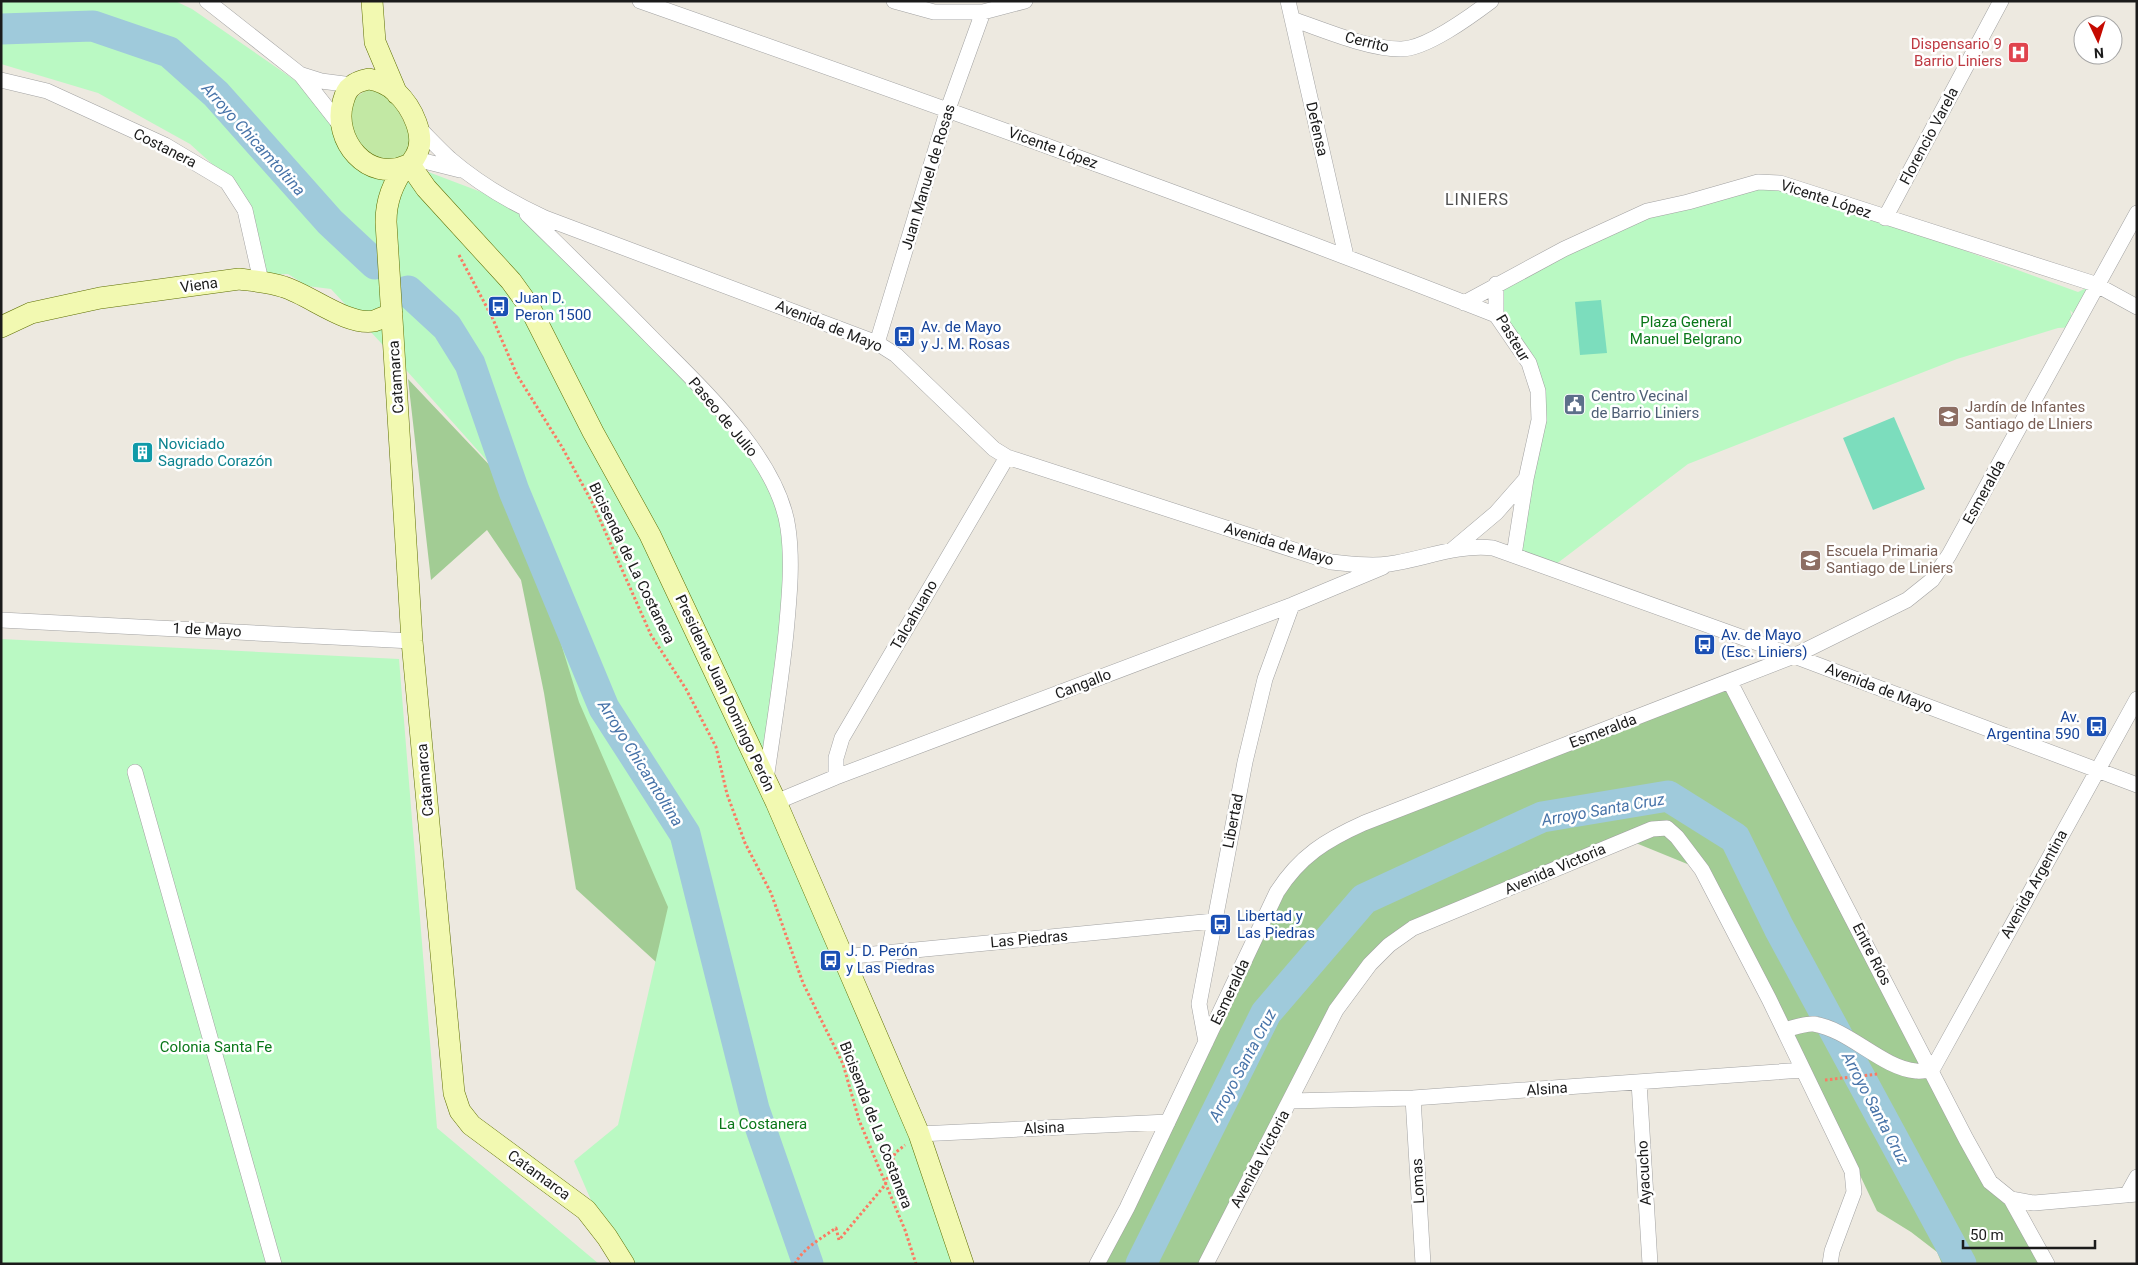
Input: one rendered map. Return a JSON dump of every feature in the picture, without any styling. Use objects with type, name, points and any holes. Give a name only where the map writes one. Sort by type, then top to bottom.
[{"type":"street","points":[[207,1],[301,75],[341,126],[346,141],[359,159],[382,170],[396,169],[409,164],[418,153],[420,144],[418,126],[408,106],[398,94],[382,81],[369,79],[354,84],[321,82],[301,75]]},
{"type":"street","points":[[372,1],[375,42],[398,94]]},
{"type":"street","name":"Vicente López","points":[[640,1],[948,109],[1346,256],[1496,315]]},
{"type":"street","points":[[894,1],[934,12],[983,12],[1025,1]]},
{"type":"street","name":"Defensa","points":[[1288,1],[1346,256]]},
{"type":"street","name":"Cerrito","points":[[1292,19],[1375,45],[1402,50],[1427,42],[1465,20],[1491,1]]},
{"type":"street","name":"Florencio Varela","points":[[1885,218],[2001,1]]},
{"type":"street","name":"Juan Manuel de Rosas","points":[[877,343],[948,109],[983,12]]},
{"type":"street","points":[[341,126],[342,106],[346,92],[354,84],[375,42]]},
{"type":"street","name":"Costanera","points":[[1,80],[47,91],[165,145],[227,182],[245,210],[261,281]]},
{"type":"street","name":"Avenida de Mayo","points":[[418,126],[467,172],[518,206],[545,218],[877,343],[896,355],[994,449],[1007,457],[1331,562],[1388,564],[1452,550],[1483,547],[1514,555],[1794,656],[2137,785]]},
{"type":"street","name":"Catamarca","points":[[359,159],[379,193],[386,222]]},
{"type":"street","name":"Avenida de Mayo","points":[[409,164],[424,161],[467,172]]},
{"type":"street","name":"Catamarca","points":[[409,164],[390,193],[386,208],[386,222],[412,641],[454,1093],[460,1111],[471,1125],[586,1210],[607,1237],[624,1264]]},
{"type":"street","name":"Presidente Juan Domingo Perón","points":[[409,164],[426,188],[510,281],[529,306],[593,432],[650,535],[776,802],[919,1134],[963,1264]]},
{"type":"street","name":"Vicente López","points":[[1464,303],[1496,284],[1564,249],[1647,211],[1688,202],[1758,182],[1780,183],[2098,285],[2137,307]]},
{"type":"street","name":"Paseo de Julio","points":[[518,206],[598,283],[714,402],[743,437],[766,470],[780,497],[788,527],[790,593],[782,671],[766,780]]},
{"type":"street","name":"Esmeralda","points":[[1096,1264],[1127,1208],[1277,892],[1287,876],[1302,859],[1333,837],[1794,656],[1907,600],[1932,580],[1949,555],[2137,213]]},
{"type":"street","name":"Viena","points":[[1,327],[31,313],[100,298],[239,279],[261,281],[285,287],[344,316],[361,320],[373,321],[392,314]]},
{"type":"street","name":"Pasteur","points":[[1496,284],[1496,315],[1529,363],[1538,391],[1539,420],[1526,479],[1514,555]]},
{"type":"street","name":"Talcahuano","points":[[836,777],[836,758],[842,738],[1007,457]]},
{"type":"street","name":"Pasteur","points":[[1452,550],[1496,513],[1526,479]]},
{"type":"street","name":"Cangallo","points":[[776,802],[836,777],[1292,605],[1388,564]]},
{"type":"street","name":"Libertad","points":[[1206,1042],[1199,1004],[1245,762],[1265,679],[1292,605]]},
{"type":"street","name":"1 de Mayo","points":[[1,620],[412,641]]},
{"type":"street","name":"Entre Ríos","points":[[1730,682],[1990,1182],[2012,1198],[2034,1204],[2132,1195]]},
{"type":"street","name":"Avenida Argentina","points":[[1932,1070],[2137,698]]},
{"type":"street","points":[[136,772],[274,1264]]},
{"type":"street","name":"Avenida Victoria","points":[[1206,1264],[1336,1010],[1370,964],[1389,946],[1413,928],[1652,829],[1667,828],[1677,836],[1702,870],[1769,998],[1852,1171],[1854,1192],[1831,1257],[1823,1264]]},
{"type":"street","name":"Las Piedras","points":[[843,957],[1214,921]]},
{"type":"street","points":[[1784,1030],[1813,1024],[1841,1033],[1903,1067],[1916,1071],[1932,1070]]},
{"type":"street","name":"Alsina","points":[[1290,1101],[1413,1098],[1639,1082],[1806,1076]]},
{"type":"street","name":"Ayacucho","points":[[1639,1082],[1650,1264]]},
{"type":"street","name":"Lomas","points":[[1413,1098],[1423,1264]]},
{"type":"street","name":"Alsina","points":[[919,1134],[1168,1122]]},
{"type":"street","points":[[2132,1195],[2137,1177]]},
{"type":"street","points":[[2012,1198],[2048,1264]]},
{"type":"path","name":"Bicisenda de La Costanera","points":[[456,249],[492,317],[517,375],[562,447],[592,504],[652,635],[686,689],[716,747],[727,794],[745,844],[771,892],[803,984],[843,1064],[859,1120],[905,1230],[916,1264]]},
{"type":"path","points":[[1806,1076],[1848,1077],[1882,1074]]},
{"type":"path","points":[[795,1264],[798,1258],[814,1242],[836,1228],[839,1240],[885,1185],[895,1152],[919,1134]]},
{"type":"green space","name":"La Costanera","points":[[1,1],[175,1],[192,9],[299,83],[353,153],[410,165],[518,206],[758,459],[788,527],[766,780],[963,1264],[624,1264],[607,1237],[574,1161],[618,1125],[668,907],[579,702],[514,491],[331,289],[307,286],[288,274],[265,275],[243,192],[190,144],[98,93],[1,64]]},
{"type":"green space","points":[[368,89],[387,94],[396,107],[409,131],[411,146],[406,159],[377,162],[354,137],[348,110],[352,100]]},
{"type":"green space","name":"Plaza General Manuel Belgrano","points":[[1780,183],[2078,292],[2095,284],[2079,319],[2070,310],[2075,327],[2058,328],[1957,359],[1688,464],[1551,568],[1514,555],[1538,391],[1496,315],[1496,284],[1647,211]]},
{"type":"green space","points":[[1601,300],[1607,353],[1580,355],[1575,302]]},
{"type":"green space","points":[[408,379],[514,491],[708,680],[668,973],[576,889],[544,693],[521,580],[487,530],[431,580]]},
{"type":"green space","points":[[1894,417],[1925,489],[1873,510],[1843,438]]},
{"type":"green space","name":"Colonia Santa Fe","points":[[1,639],[399,659],[437,1128],[599,1264],[1,1264]]},
{"type":"green space","points":[[1730,682],[1974,1154],[2047,1264],[1942,1264],[1937,1252],[1911,1232],[1877,1211],[1809,1068],[1702,870],[1626,839],[1413,928],[1336,1010],[1206,1264],[1094,1264],[1277,892],[1333,837]]},
{"type":"waterway","name":"Arroyo Chicamtoltina","points":[[1,29],[93,26],[169,52],[216,94],[330,222],[375,264]]},
{"type":"waterway","name":"Arroyo Chicamtoltina","points":[[408,291],[447,327],[470,364],[514,491],[604,708],[685,834],[754,1109],[808,1264]]},
{"type":"waterway","name":"Arroyo Santa Cruz","points":[[1141,1264],[1266,1013],[1364,899],[1542,817],[1668,796],[1735,838],[1779,928],[1961,1264]]},
{"type":"place","name":"Dispensario 9 Barrio Liniers","points":[[2018,53]]},
{"type":"place","name":"Juan D. Peron 1500","points":[[499,307]]},
{"type":"place","name":"Av. de Mayo y J. M. Rosas","points":[[905,336]]},
{"type":"place","name":"Centro Vecinal de Barrio Liniers","points":[[1575,405]]},
{"type":"place","name":"Jardín de Infantes Santiago de LIniers","points":[[1949,416]]},
{"type":"place","name":"Noviciado Sagrado Corazón","points":[[142,453]]},
{"type":"place","name":"Escuela Primaria Santiago de Liniers","points":[[1810,560]]},
{"type":"place","name":"Av. de Mayo (Esc. Liniers)","points":[[1705,644]]},
{"type":"place","name":"Av. Argentina 590","points":[[2096,726]]},
{"type":"place","name":"Libertad y Las Piedras","points":[[1221,925]]},
{"type":"place","name":"J. D. Perón y Las Piedras","points":[[830,960]]},
{"type":"district","name":"LINIERS","points":[[1477,199]]}]
